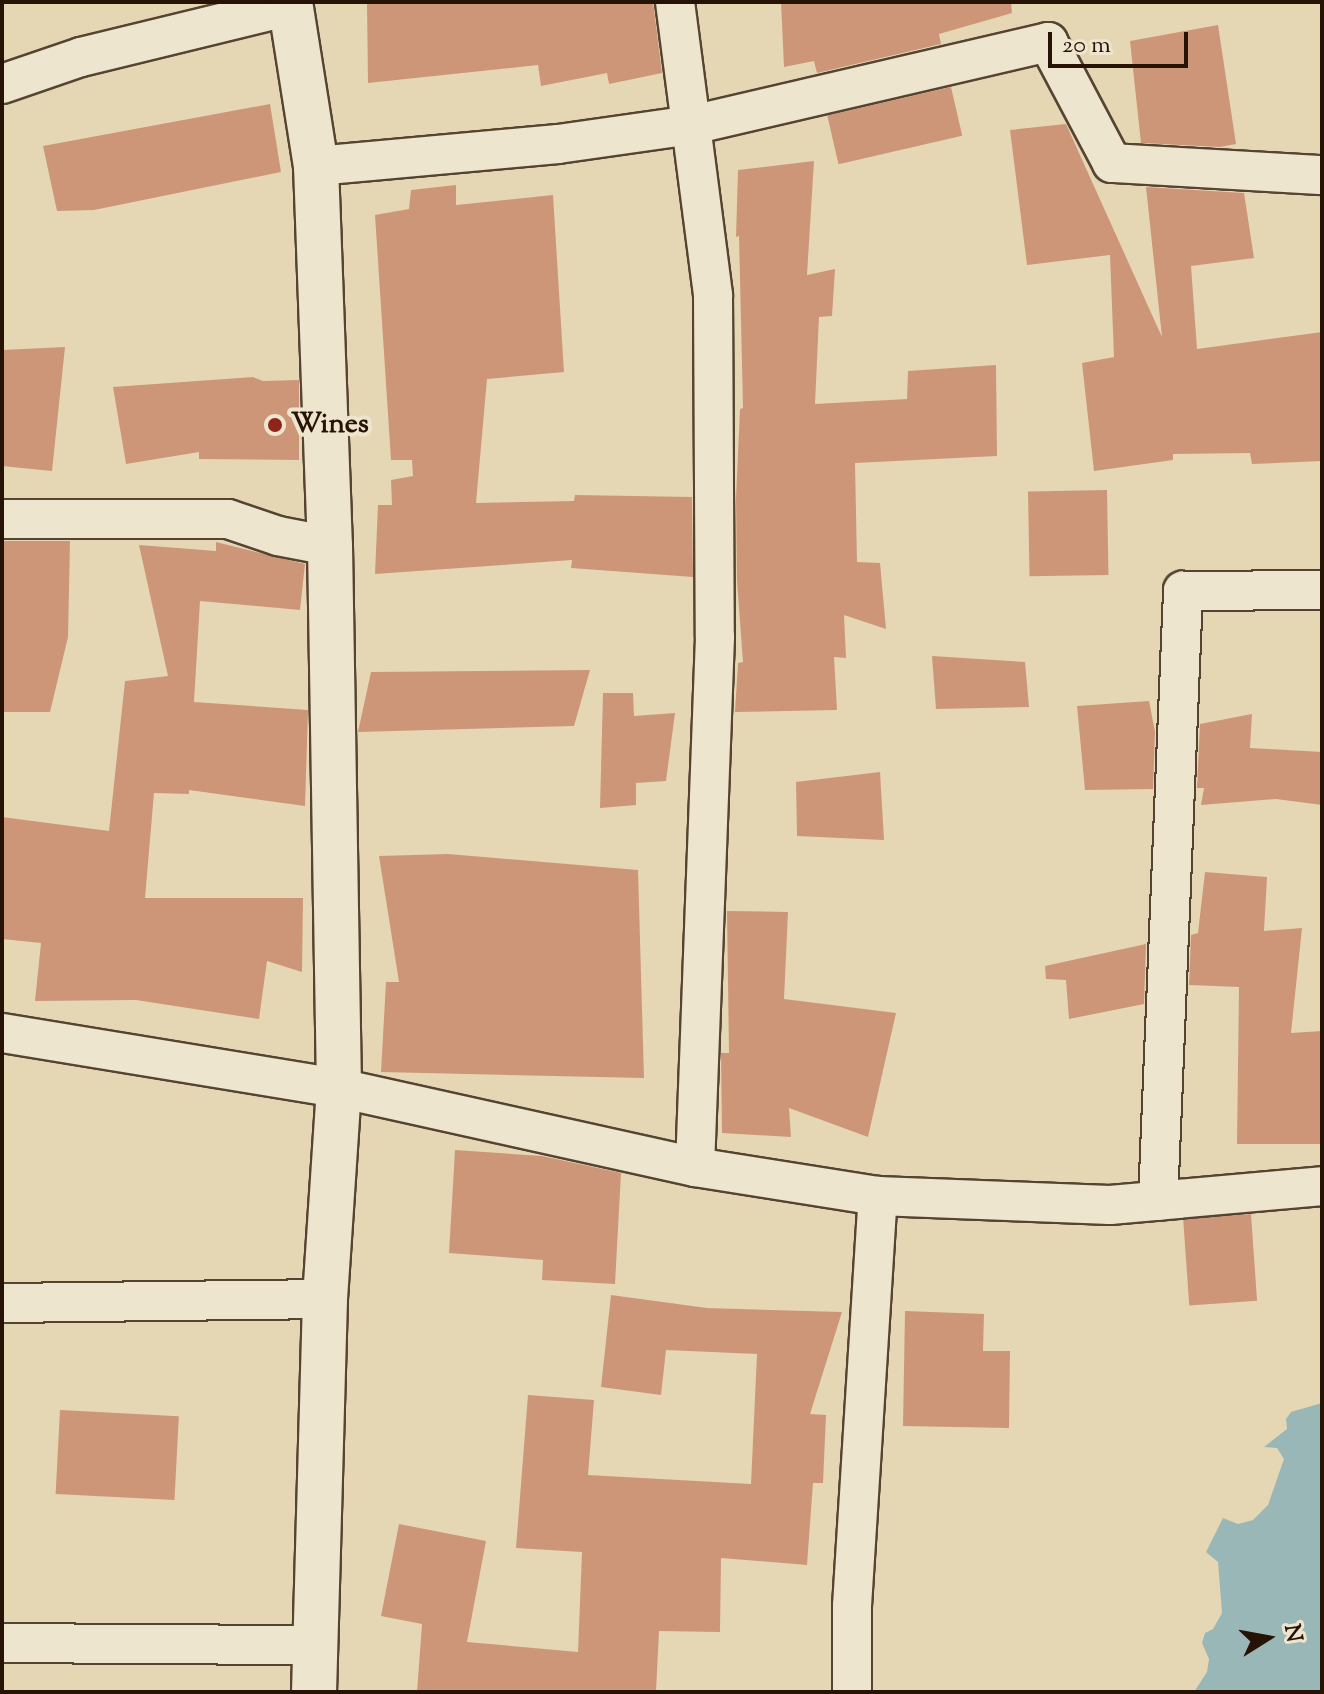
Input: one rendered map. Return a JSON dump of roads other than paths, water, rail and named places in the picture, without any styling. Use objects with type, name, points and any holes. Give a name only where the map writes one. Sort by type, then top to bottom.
[{"type":"street","points":[[675,2],[713,295],[715,621],[695,1167]]},
{"type":"street","points":[[2,84],[81,57],[291,4],[316,166],[330,546],[339,1088],[325,1299],[314,1692]]},
{"type":"street","points":[[316,166],[558,144],[692,125],[1048,42],[1112,163],[1322,175]]},
{"type":"street","points":[[2,519],[228,519],[278,536],[330,546]]},
{"type":"street","points":[[1158,1201],[1183,591],[1322,590]]},
{"type":"street","points":[[2,1033],[339,1088],[695,1167],[878,1196],[1110,1205],[1322,1186]]},
{"type":"street","points":[[852,1692],[852,1606],[878,1196]]},
{"type":"street","points":[[2,1303],[325,1299]]},
{"type":"street","points":[[2,1643],[316,1645]]},
{"type":"water","points":[[1322,1403],[1322,1692],[1194,1692],[1207,1672],[1209,1659],[1202,1643],[1205,1633],[1213,1629],[1222,1613],[1218,1562],[1206,1552],[1223,1518],[1238,1524],[1253,1520],[1268,1505],[1284,1459],[1277,1448],[1264,1447],[1287,1429],[1286,1419],[1291,1412]]},
{"type":"place","name":"Wines","points":[[275,425]]}]
